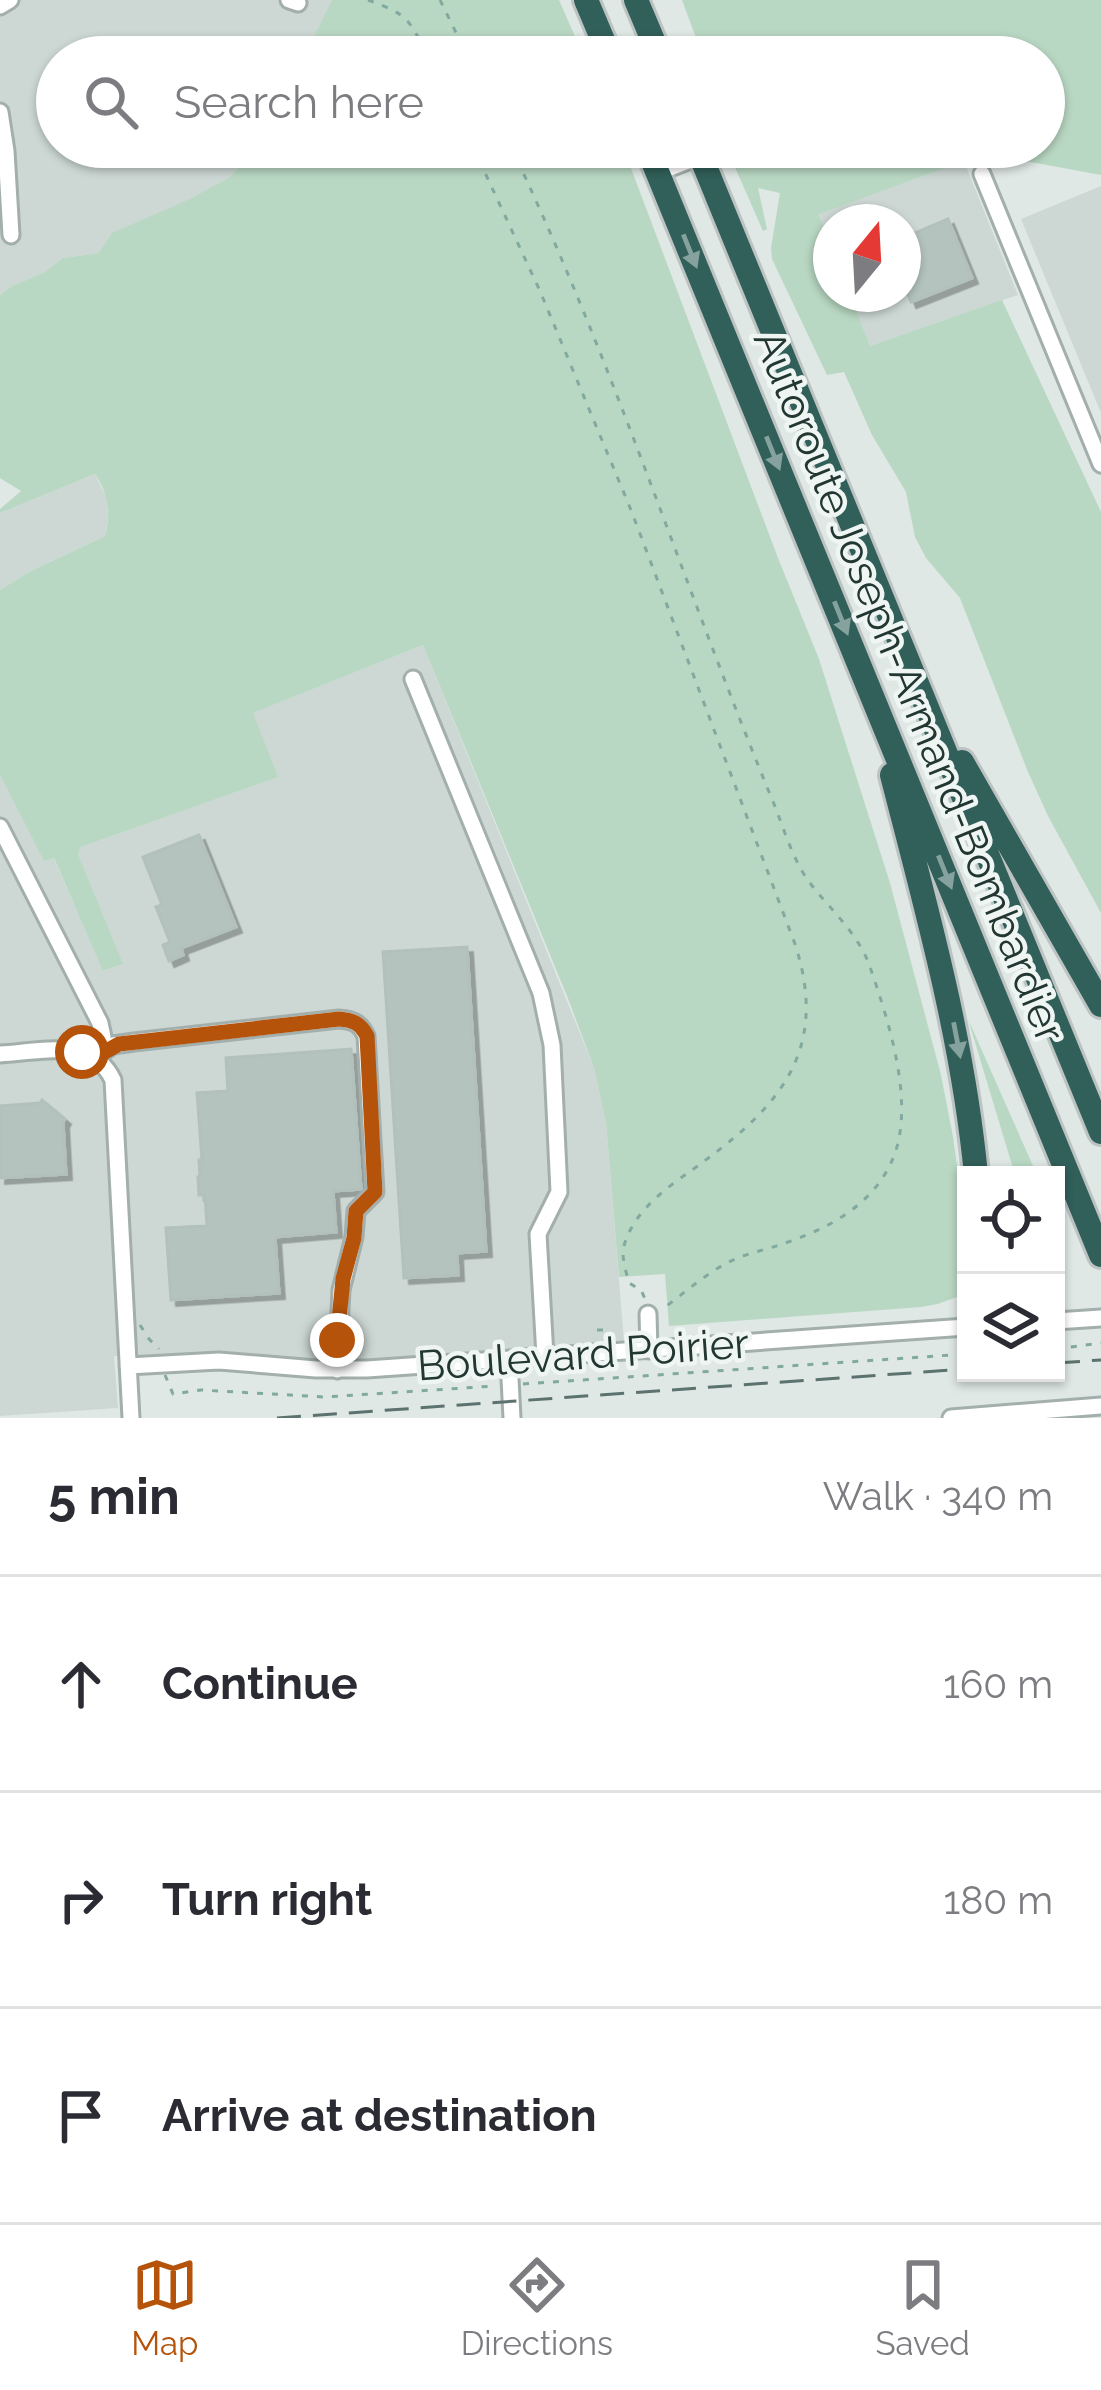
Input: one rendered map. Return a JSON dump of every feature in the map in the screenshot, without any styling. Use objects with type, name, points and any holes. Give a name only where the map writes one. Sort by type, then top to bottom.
[{"type":"highway","points":[[586,0],[601,36]]},
{"type":"highway","points":[[636,0],[651,36]]},
{"type":"highway","name":"Autoroute Joseph-Armand-Bombardier","points":[[655,168],[1101,1255]]},
{"type":"highway","name":"Autoroute Joseph-Armand-Bombardier","points":[[706,168],[1101,1132]]},
{"type":"highway","points":[[869,686],[946,982],[967,1092],[975,1166]]},
{"type":"highway","points":[[924,700],[1101,1005]]},
{"type":"street","points":[[0,6],[10,0]]},
{"type":"street","points":[[0,112],[11,236]]},
{"type":"street","points":[[657,172],[665,168]]},
{"type":"street","points":[[982,174],[1101,464]]},
{"type":"street","points":[[413,679],[549,1022],[559,1192],[538,1234],[545,1356]]},
{"type":"street","points":[[0,827],[100,1023],[103,1037],[96,1057]]},
{"type":"street","points":[[96,1057],[113,1045],[134,1042],[339,1019],[362,1027],[367,1036],[375,1192],[356,1211],[341,1290],[337,1370]]},
{"type":"street","points":[[0,1054],[75,1051],[96,1057],[108,1069],[115,1091],[131,1418]]},
{"type":"street","points":[[648,1314],[649,1350]]},
{"type":"street","points":[[1065,1320],[1101,1318]]},
{"type":"street","name":"Boulevard Poirier","points":[[128,1366],[219,1361],[337,1370],[957,1328]]},
{"type":"street","points":[[509,1359],[512,1418]]},
{"type":"street","points":[[951,1418],[1101,1406]]},
{"type":"path","points":[[368,0],[403,14],[417,36]]},
{"type":"path","points":[[440,0],[458,36]]},
{"type":"path","points":[[483,168],[540,291],[631,511],[795,944],[807,992],[803,1040],[787,1079],[734,1140],[654,1199],[628,1238],[623,1257],[629,1282],[645,1295],[648,1314],[660,1311],[727,1263],[818,1232],[859,1204],[878,1185],[894,1155],[900,1089],[868,960],[802,870],[732,704],[569,279],[520,168]]},
{"type":"path","points":[[142,1325],[149,1340],[163,1351]]},
{"type":"path","points":[[597,1330],[604,1330]]},
{"type":"path","points":[[1065,1347],[1101,1343]]},
{"type":"path","name":"Boulevard Poirier","points":[[166,1380],[173,1394],[201,1390],[338,1396],[957,1355]]},
{"type":"shaded area","points":[[0,0],[333,0],[315,36],[36,36],[36,168],[238,168],[99,253],[63,258],[0,295]]},
{"type":"shaded area","points":[[944,168],[967,168],[1018,295],[870,346],[857,312],[921,312],[921,204],[844,204]]},
{"type":"shaded area","points":[[1101,186],[1101,413],[1021,219]]},
{"type":"shaded area","points":[[95,474],[107,499],[105,536],[0,590],[0,513]]},
{"type":"shaded area","points":[[423,645],[594,1068],[606,1123],[624,1341],[341,1361],[209,1352],[114,1356],[118,1408],[0,1416],[0,775],[44,860],[53,857],[104,971],[122,964],[78,854],[81,847],[277,777],[252,713]]},
{"type":"green space","points":[[332,0],[559,0],[575,36],[314,36]]},
{"type":"green space","points":[[682,0],[1101,0],[1101,175],[1063,168],[1065,36],[695,36]]},
{"type":"green space","points":[[238,168],[631,168],[819,659],[890,883],[953,1137],[957,1297],[921,1307],[669,1326],[665,1274],[619,1277],[606,1123],[594,1068],[423,645],[253,713],[278,777],[81,847],[78,854],[123,964],[103,971],[54,858],[44,861],[0,775],[0,590],[105,536],[107,503],[95,474],[0,513],[21,491],[0,478],[0,295],[63,258],[99,253],[112,233],[190,199]]},
{"type":"green space","points":[[735,168],[945,168],[846,204],[813,204],[813,312],[857,312],[870,346],[1002,300],[1101,512],[1101,913],[1028,772],[960,598],[926,558],[915,537],[906,492],[872,435],[844,372],[827,375],[772,259],[780,193],[758,188],[767,229],[763,231]]},
{"type":"green space","points":[[968,1019],[1033,1166],[1012,1166]]},
{"type":"building","points":[[948,219],[972,278],[921,298],[921,230]]},
{"type":"building","points":[[199,835],[236,927],[181,948],[183,955],[169,961],[163,945],[170,942],[156,907],[162,905],[143,857]]},
{"type":"building","points":[[467,947],[486,1251],[457,1253],[458,1275],[404,1278],[383,952]]},
{"type":"building","points":[[351,1049],[361,1189],[333,1191],[336,1232],[275,1237],[279,1293],[171,1300],[166,1228],[207,1226],[205,1195],[199,1195],[202,1160],[197,1093],[228,1091],[226,1058]]},
{"type":"building","points":[[42,1100],[65,1119],[66,1174],[0,1178],[0,1106]]},
{"type":"railway","points":[[1065,1362],[1101,1360]]},
{"type":"railway","points":[[277,1418],[957,1370]]},
{"type":"route","points":[[82,1052],[96,1057],[119,1044],[339,1019],[362,1027],[367,1036],[375,1192],[356,1211],[337,1340]]}]
